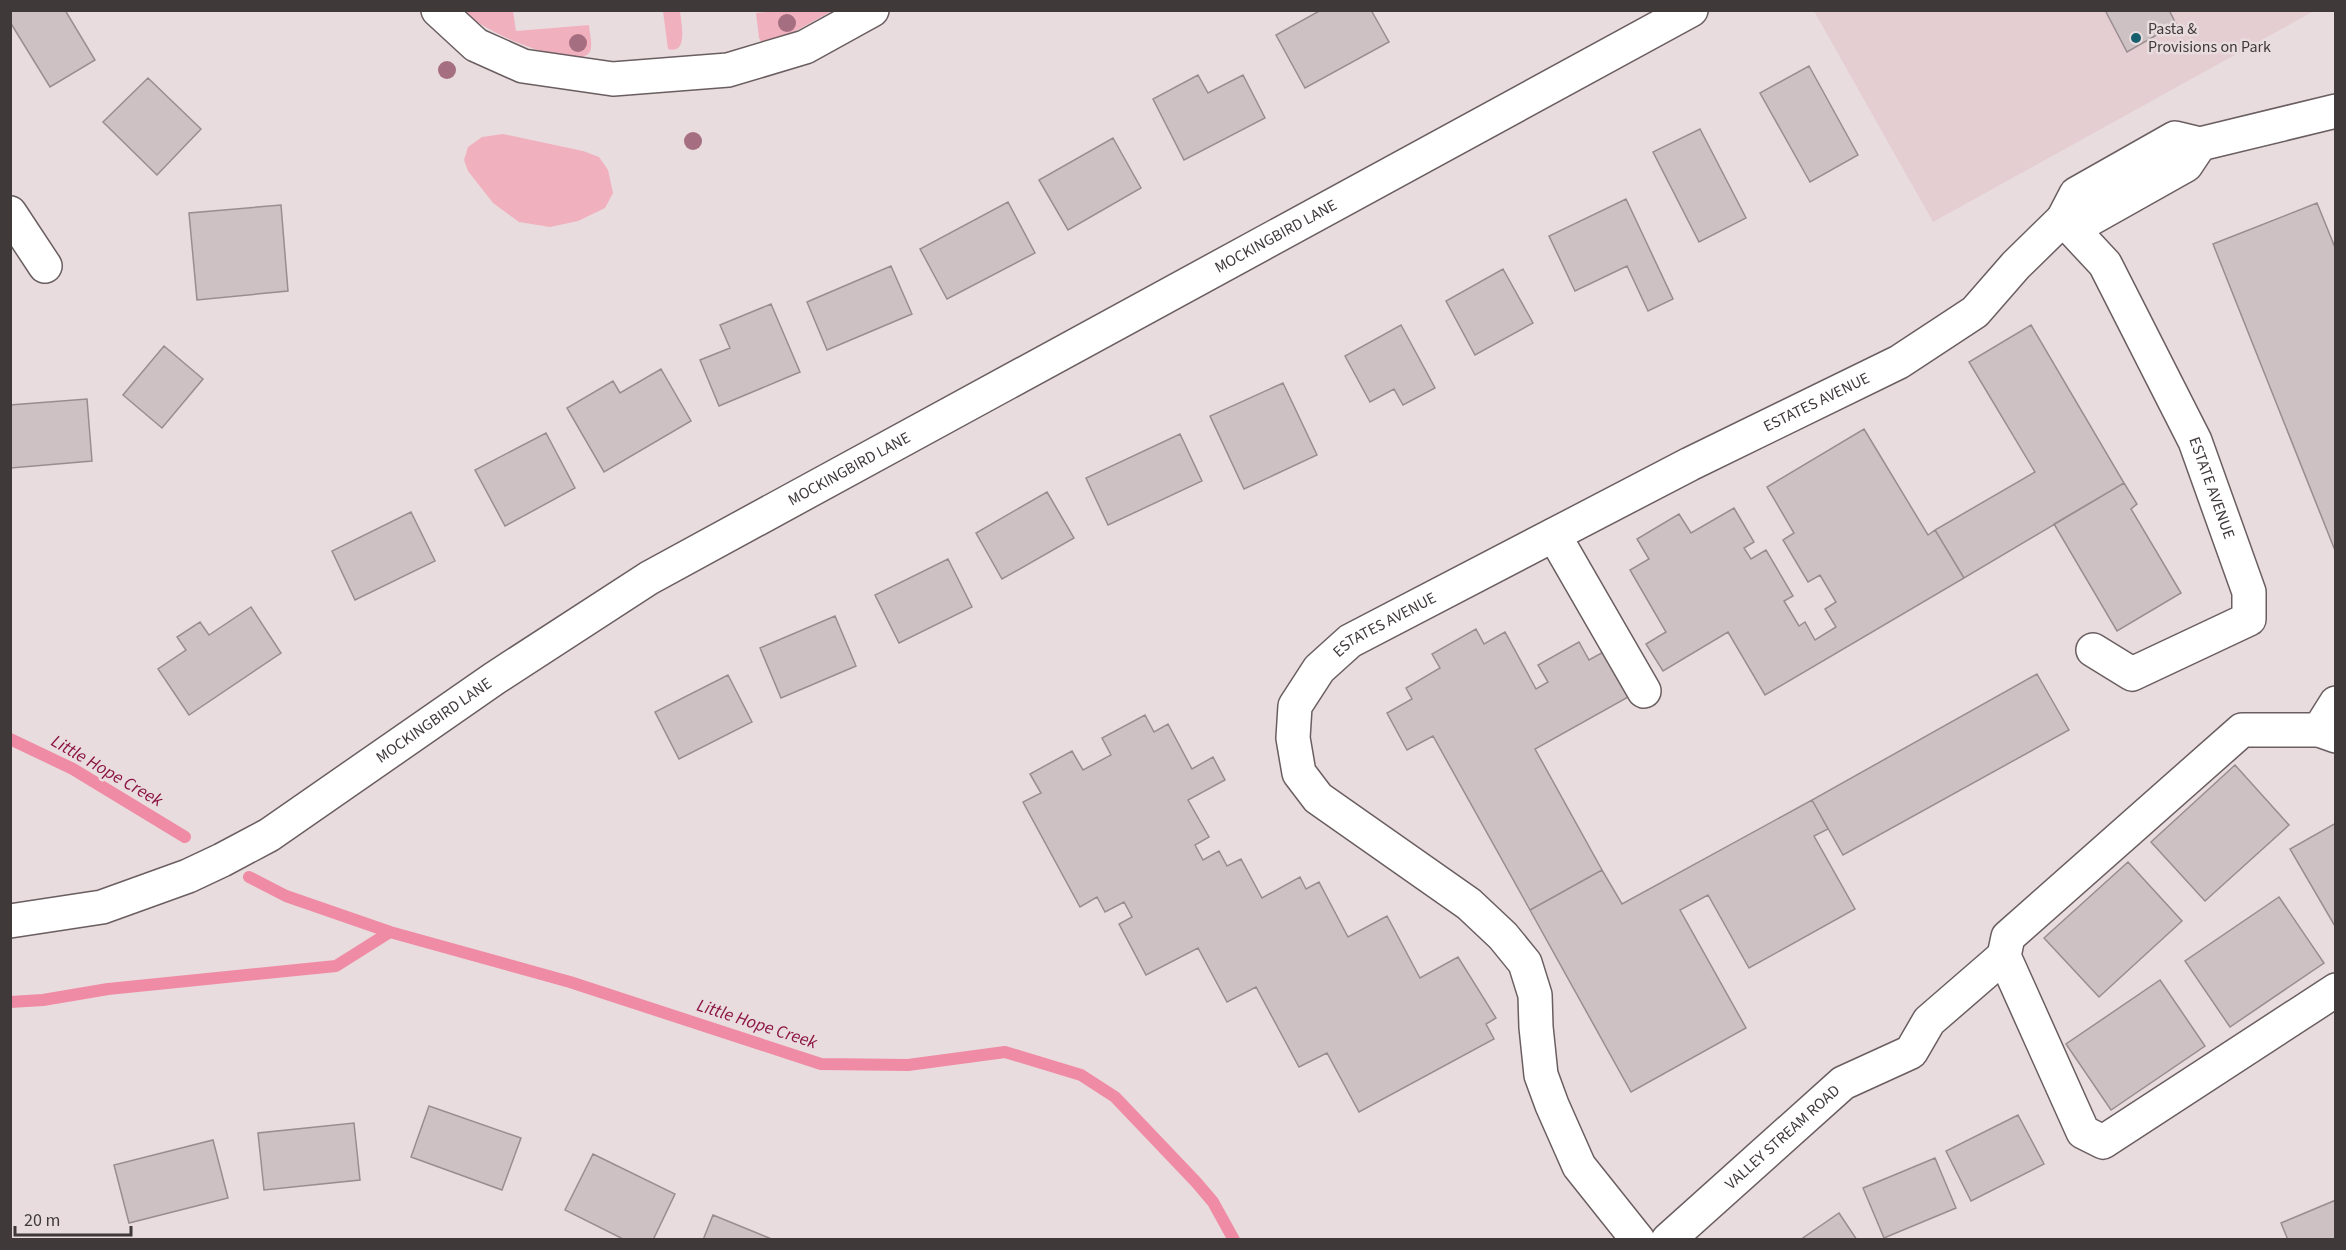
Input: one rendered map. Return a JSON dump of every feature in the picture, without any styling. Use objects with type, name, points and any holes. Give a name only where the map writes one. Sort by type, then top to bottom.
[{"type":"street","points":[[438,10],[476,45],[523,66],[613,79],[728,70],[805,47],[872,10]]},
{"type":"street","name":"MOCKINGBIRD LANE","points":[[10,921],[102,907],[188,876],[232,855],[278,829],[495,678],[650,578],[1691,10]]},
{"type":"street","points":[[2063,219],[2090,219],[2137,176],[2186,165],[2200,144],[2336,111]]},
{"type":"street","points":[[10,213],[45,266]]},
{"type":"street","name":"ESTATES AVENUE","points":[[1638,1239],[1579,1166],[1552,1105],[1542,1075],[1535,995],[1525,963],[1503,936],[1469,904],[1318,798],[1299,774],[1293,738],[1295,706],[1319,669],[1350,641],[1690,464],[1899,362],[1975,312],[2016,265],[2063,219]]},
{"type":"street","name":"ESTATE AVENUE","points":[[2063,219],[2106,264],[2194,441],[2249,592],[2249,619],[2132,674],[2093,650]]},
{"type":"street","points":[[1554,535],[1644,691]]},
{"type":"street","points":[[2330,723],[2242,730],[2008,937],[2004,956],[2083,1132],[2103,1142],[2336,990]]},
{"type":"street","name":"VALLEY STREAM ROAD","points":[[1668,1239],[1844,1083],[1911,1052],[1929,1022],[2004,956]]},
{"type":"shaded area","points":[[792,10],[832,11],[777,41],[762,44],[759,38],[756,13]]},
{"type":"shaded area","points":[[466,11],[513,11],[516,31],[589,25],[590,50],[589,53],[580,57],[565,57],[547,53],[487,28]]},
{"type":"shaded area","points":[[663,11],[680,11],[682,37],[679,47],[675,50],[668,49]]},
{"type":"shaded area","points":[[1814,11],[2314,11],[1933,222]]},
{"type":"shaded area","points":[[503,134],[583,151],[599,157],[608,170],[613,193],[605,208],[578,221],[550,227],[519,222],[493,203],[468,171],[464,160],[468,147],[482,137]]},
{"type":"building","points":[[13,10],[65,10],[95,60],[50,87],[10,22],[10,12]]},
{"type":"building","points":[[1321,10],[1371,10],[1389,42],[1305,88],[1276,35]]},
{"type":"building","name":"Pasta & Provisions on Park","points":[[2105,10],[2169,10],[2176,24],[2127,52]]},
{"type":"building","points":[[1809,66],[1858,155],[1810,182],[1760,93]]},
{"type":"building","points":[[1198,75],[1208,93],[1243,75],[1265,118],[1184,160],[1153,99]]},
{"type":"building","points":[[148,78],[201,129],[157,175],[103,122]]},
{"type":"building","points":[[1700,129],[1746,218],[1699,242],[1653,152]]},
{"type":"building","points":[[1113,138],[1141,188],[1068,230],[1039,180]]},
{"type":"building","points":[[1626,199],[1673,299],[1648,311],[1627,266],[1575,291],[1549,236]]},
{"type":"building","points":[[1008,202],[1035,253],[947,299],[920,249]]},
{"type":"building","points":[[2317,203],[2336,250],[2336,553],[2213,244]]},
{"type":"building","points":[[281,205],[288,291],[197,300],[189,213]]},
{"type":"building","points":[[891,266],[912,314],[827,350],[807,302]]},
{"type":"building","points":[[1503,269],[1533,323],[1475,355],[1446,301]]},
{"type":"building","points":[[771,304],[800,372],[719,406],[700,360],[730,348],[720,325]]},
{"type":"building","points":[[1401,325],[1435,388],[1403,405],[1394,389],[1370,402],[1345,356]]},
{"type":"building","points":[[2031,325],[2124,483],[1964,578],[1935,530],[2035,472],[1969,362]]},
{"type":"building","points":[[164,346],[203,379],[162,428],[123,395]]},
{"type":"building","points":[[661,369],[691,421],[604,472],[567,408],[613,381],[620,393]]},
{"type":"building","points":[[1283,383],[1317,455],[1244,489],[1210,416]]},
{"type":"building","points":[[87,399],[92,461],[11,468],[10,405]]},
{"type":"building","points":[[1864,429],[1928,535],[1935,530],[1964,578],[1765,695],[1728,632],[1663,671],[1646,644],[1666,632],[1630,570],[1649,559],[1637,539],[1679,514],[1691,533],[1734,508],[1754,542],[1744,548],[1751,559],[1766,550],[1793,596],[1784,601],[1799,626],[1805,622],[1815,640],[1836,627],[1825,609],[1836,602],[1820,575],[1808,582],[1783,540],[1794,533],[1767,487]]},
{"type":"building","points":[[546,433],[575,488],[505,526],[475,470]]},
{"type":"building","points":[[1180,434],[1202,481],[1108,525],[1086,478]]},
{"type":"building","points":[[2124,483],[2137,504],[2131,509],[2181,593],[2117,631],[2054,524]]},
{"type":"building","points":[[1047,492],[1074,538],[1002,579],[976,533]]},
{"type":"building","points":[[411,512],[435,561],[355,600],[332,551]]},
{"type":"building","points":[[948,559],[972,607],[899,643],[875,595]]},
{"type":"building","points":[[251,607],[281,653],[189,715],[158,669],[186,650],[177,637],[200,622],[209,635]]},
{"type":"building","points":[[835,616],[856,666],[781,698],[760,648]]},
{"type":"building","points":[[1476,629],[1484,644],[1505,632],[1536,689],[1548,682],[1538,665],[1579,642],[1589,660],[1605,651],[1630,696],[1535,749],[1602,870],[1530,910],[1433,736],[1407,750],[1387,713],[1412,699],[1406,688],[1440,668],[1432,654]]},
{"type":"building","points":[[2037,674],[2069,730],[1843,855],[1812,800]]},
{"type":"building","points":[[728,675],[752,722],[679,759],[655,712]]},
{"type":"building","points":[[1145,715],[1154,732],[1168,724],[1192,769],[1213,757],[1225,780],[1188,800],[1209,837],[1195,845],[1203,860],[1219,851],[1227,866],[1241,859],[1262,898],[1300,877],[1306,889],[1319,882],[1348,937],[1387,916],[1420,978],[1458,957],[1496,1018],[1486,1024],[1494,1039],[1359,1112],[1327,1053],[1299,1067],[1256,987],[1227,1002],[1198,948],[1146,975],[1119,924],[1132,917],[1124,902],[1105,912],[1097,897],[1080,907],[1023,802],[1041,793],[1030,774],[1072,751],[1083,770],[1111,755],[1102,738]]},
{"type":"building","points":[[2235,765],[2289,825],[2205,901],[2151,842]]},
{"type":"building","points":[[1812,800],[1828,829],[1814,836],[1855,909],[1749,968],[1708,895],[1680,910],[1746,1028],[1631,1092],[1530,910],[1602,870],[1622,904]]},
{"type":"building","points":[[2336,823],[2336,928],[2290,849]]},
{"type":"building","points":[[2128,862],[2182,921],[2099,997],[2044,938]]},
{"type":"building","points":[[2279,897],[2324,963],[2230,1027],[2185,961]]},
{"type":"building","points":[[2160,980],[2205,1046],[2111,1110],[2066,1044]]},
{"type":"building","points":[[429,1106],[521,1138],[502,1190],[411,1157]]},
{"type":"building","points":[[2018,1115],[2044,1164],[1971,1201],[1946,1151]]},
{"type":"building","points":[[354,1123],[360,1180],[264,1190],[258,1133]]},
{"type":"building","points":[[213,1140],[228,1198],[129,1223],[114,1165]]},
{"type":"building","points":[[593,1154],[675,1194],[653,1240],[625,1240],[565,1210]]},
{"type":"building","points":[[1935,1158],[1956,1208],[1884,1238],[1863,1188]]},
{"type":"building","points":[[2336,1200],[2336,1240],[2288,1240],[2281,1223]]},
{"type":"building","points":[[1839,1213],[1857,1240],[1800,1240]]},
{"type":"building","points":[[713,1215],[774,1240],[703,1240]]},
{"type":"waterway","name":"Little Hope Creek","points":[[10,739],[73,769],[185,837]]},
{"type":"waterway","name":"Little Hope Creek","points":[[249,877],[286,896],[390,932],[570,982],[821,1064],[908,1065],[1005,1052],[1081,1075],[1115,1097],[1196,1182],[1213,1202],[1234,1240]]},
{"type":"waterway","points":[[10,1002],[43,1000],[108,989],[336,966],[390,932]]},
{"type":"place","name":"Pasta & Provisions on Park","points":[[2136,38]]}]
